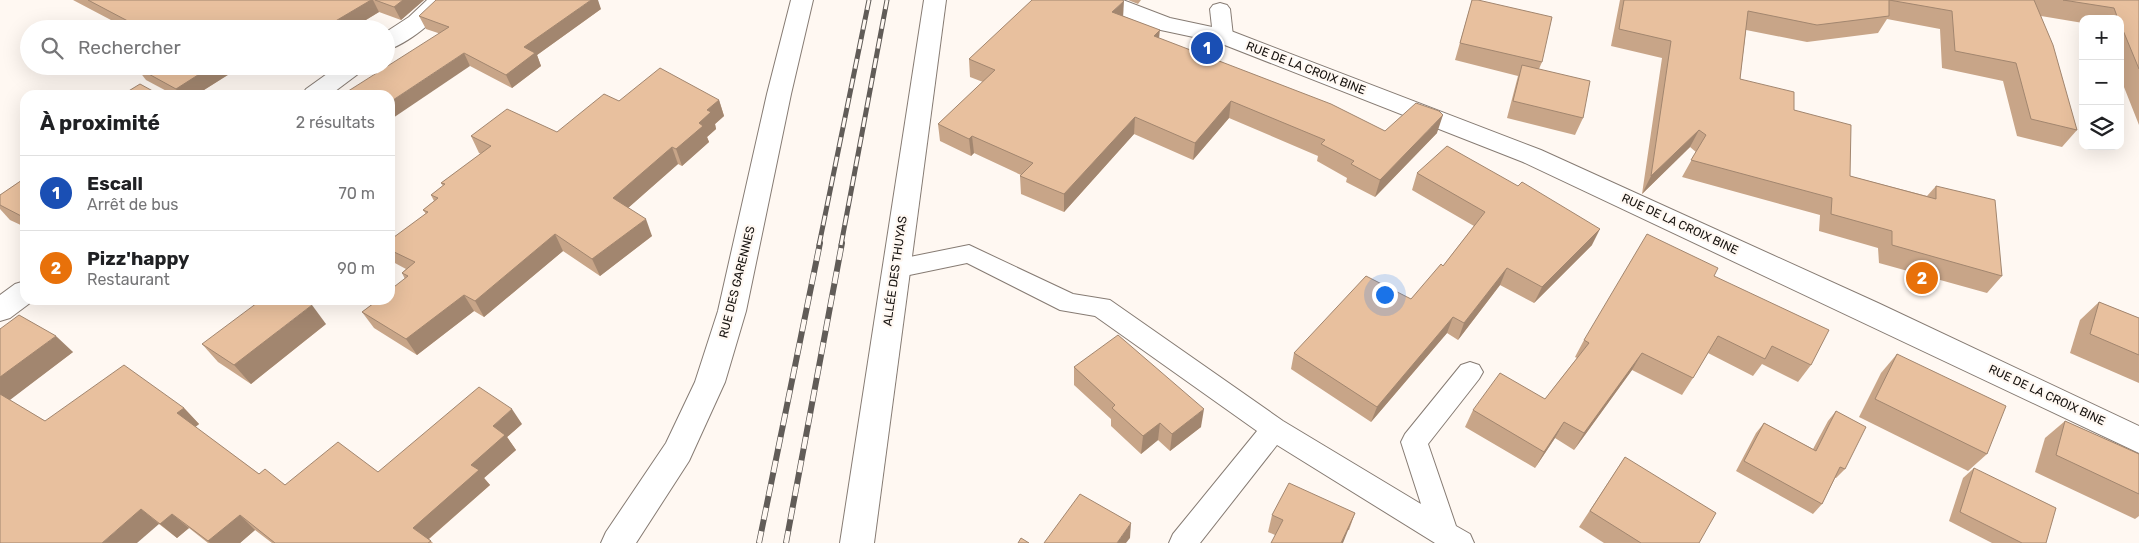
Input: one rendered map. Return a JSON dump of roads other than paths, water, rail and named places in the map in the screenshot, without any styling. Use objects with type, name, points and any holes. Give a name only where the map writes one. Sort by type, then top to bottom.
[{"type":"street","points":[[395,37],[417,22],[440,0]]},
{"type":"street","name":"RUE DES GARENNES","points":[[618,543],[678,452],[710,382],[732,311],[779,94],[802,0]]},
{"type":"street","name":"ALLÉE DES THUYAS","points":[[857,543],[935,0]]},
{"type":"street","name":"RUE DE LA CROIX BINE","points":[[1102,0],[1164,24],[1217,34]]},
{"type":"street","name":"RUE DE LA CROIX BINE","points":[[1146,0],[1179,13],[1217,34],[1532,156],[1868,311],[2139,440]]},
{"type":"street","points":[[321,90],[342,75]]},
{"type":"street","points":[[0,310],[20,296]]},
{"type":"lane","points":[[1217,34],[1220,9]]},
{"type":"lane","points":[[896,269],[968,254],[1069,303],[1101,307],[1274,429],[1453,539]]},
{"type":"lane","points":[[1453,539],[1414,442],[1470,372]]},
{"type":"lane","points":[[1183,543],[1274,429]]},
{"type":"railway","points":[[819,245],[869,0]]},
{"type":"railway","points":[[841,245],[887,0]]},
{"type":"railway","points":[[759,543],[820,243]]},
{"type":"railway","points":[[786,543],[842,243]]},
{"type":"place","name":"Escall","points":[[1207,48]]},
{"type":"place","name":"Pizz'happy","points":[[1922,278]]}]
